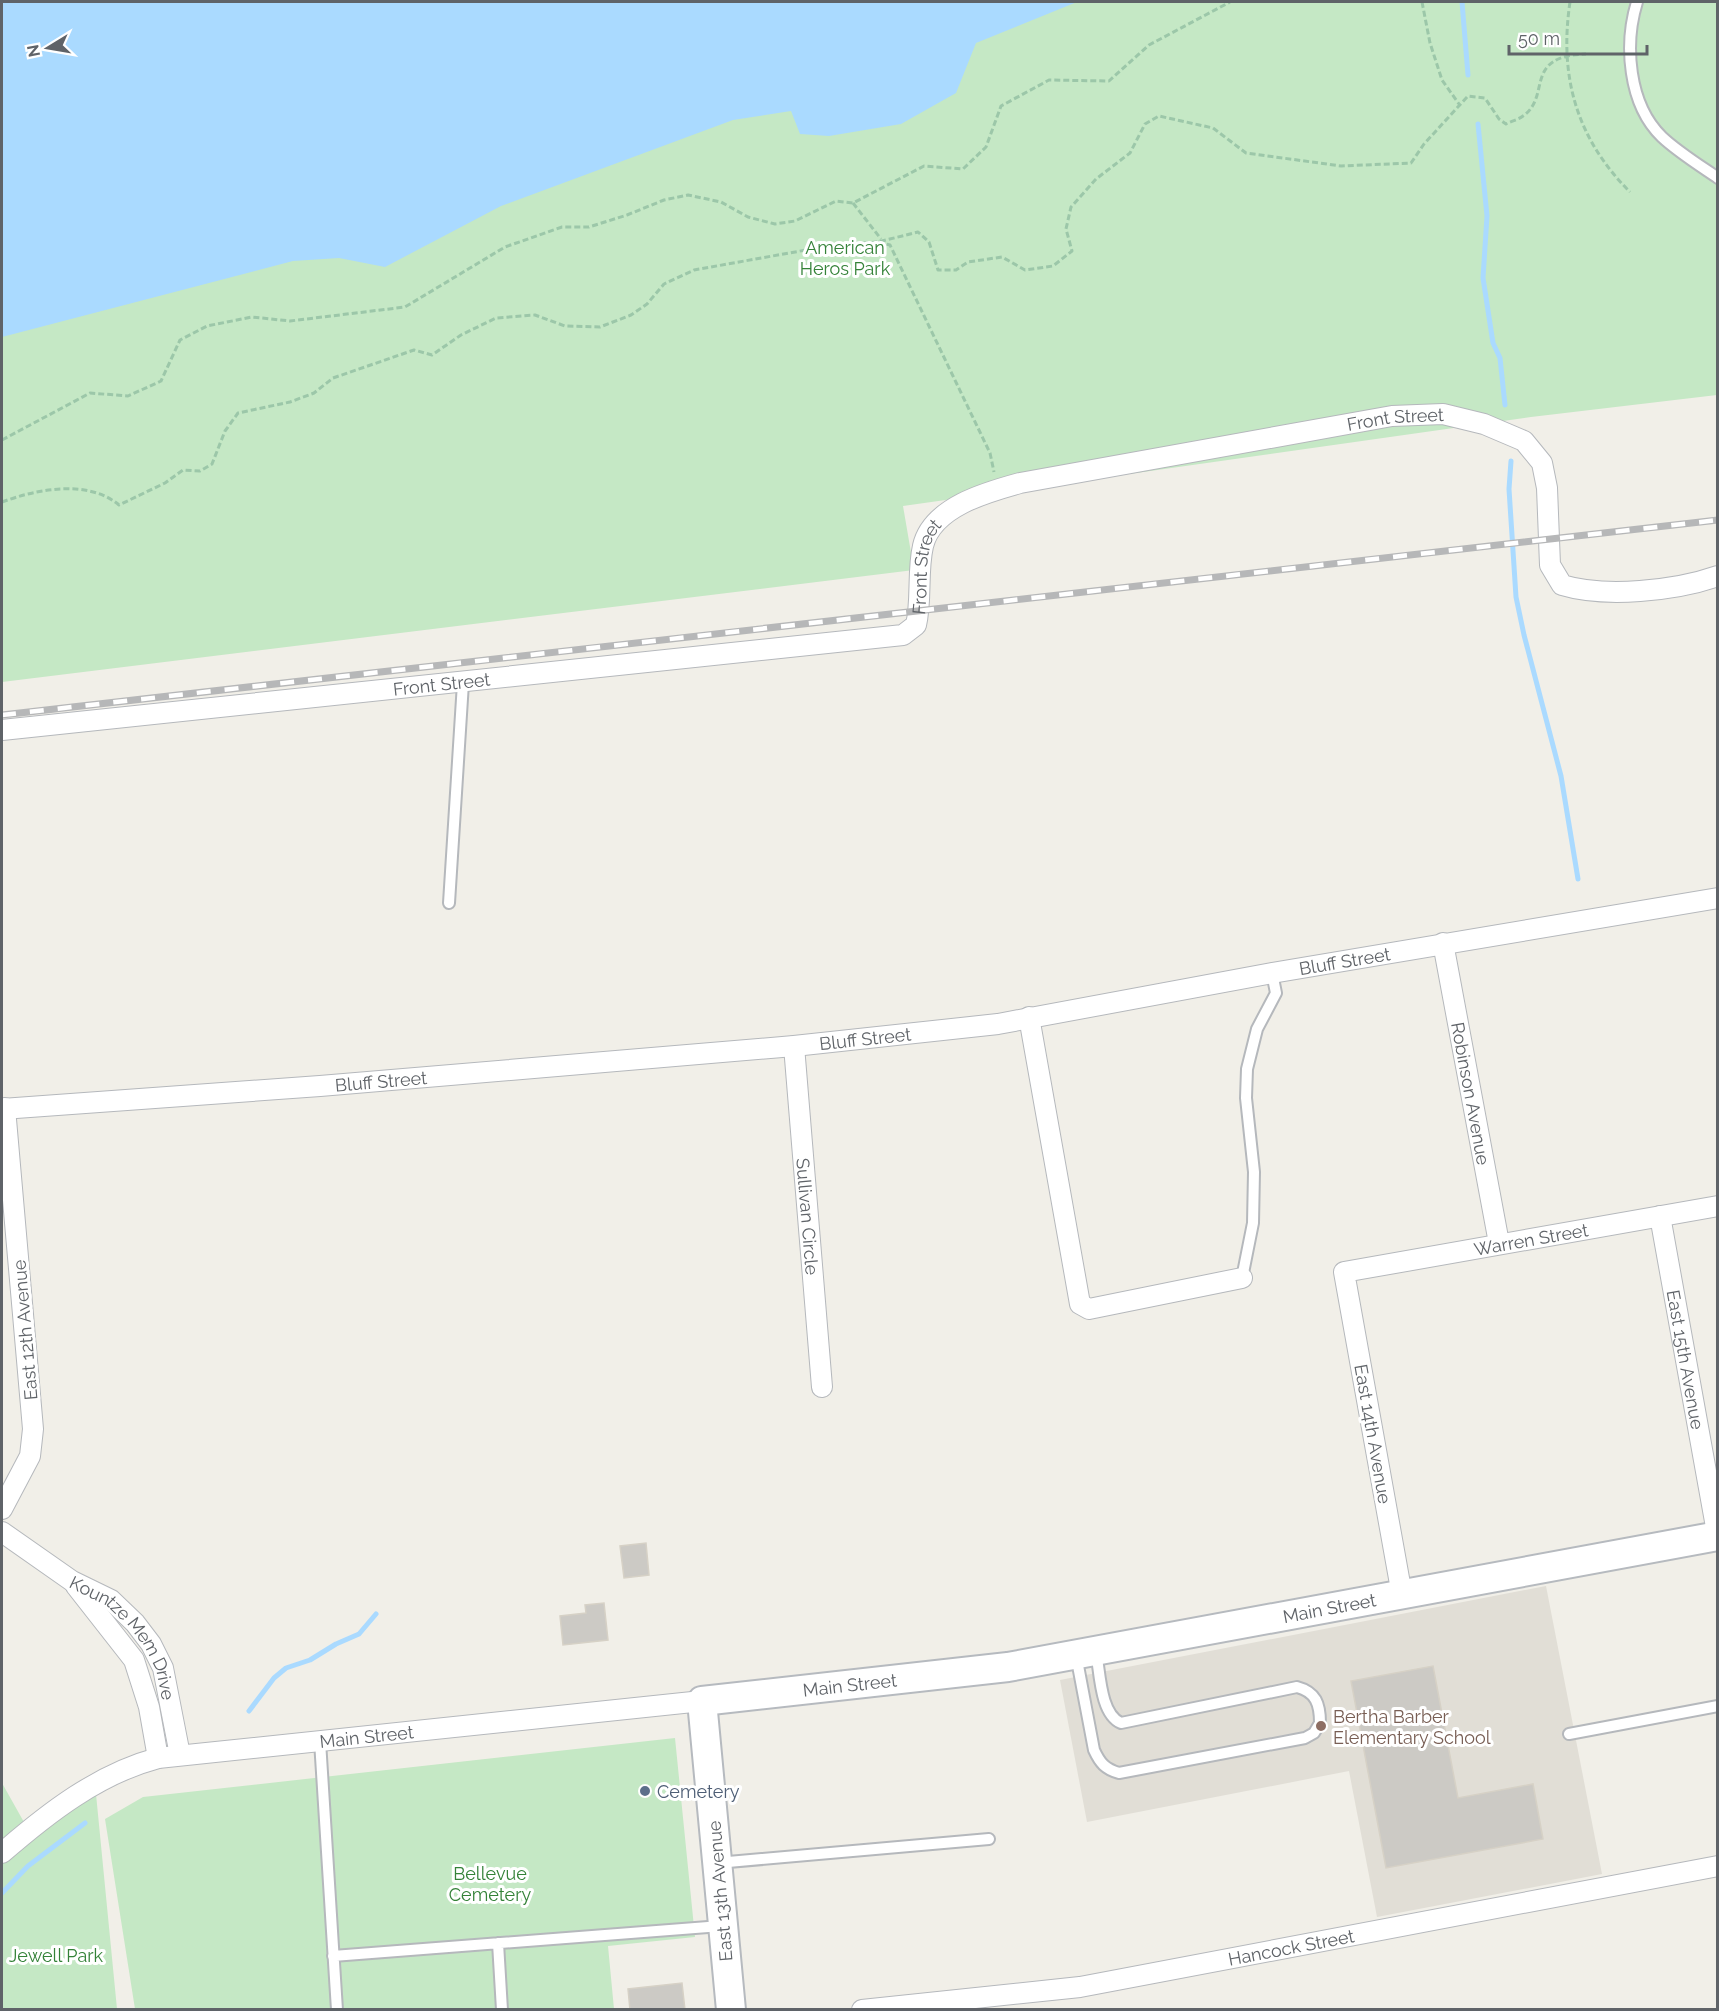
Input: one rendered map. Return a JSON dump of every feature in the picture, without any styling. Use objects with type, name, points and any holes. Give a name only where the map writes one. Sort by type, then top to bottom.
[{"type":"street","name":"Front Street","points":[[2,730],[903,635],[916,625],[922,546],[933,527],[955,507],[980,494],[1392,416],[1443,414],[1484,424],[1524,441],[1542,463],[1547,488],[1550,565],[1562,585],[1581,590],[1627,591],[1708,579]]},
{"type":"street","points":[[1708,579],[1718,589]]},
{"type":"street","name":"Bluff Street","points":[[3,1109],[320,1086],[794,1046],[998,1024],[1443,943],[1718,898]]},
{"type":"street","name":"Robinson Avenue","points":[[1443,943],[1499,1243]]},
{"type":"street","points":[[1029,1017],[1080,1304],[1089,1310],[1242,1278]]},
{"type":"street","name":"Sullivan Circle","points":[[794,1046],[822,1387]]},
{"type":"street","name":"East 12th Avenue","points":[[2,1509],[30,1456],[33,1430],[3,1109]]},
{"type":"street","name":"Warren Street","points":[[1344,1272],[1718,1206]]},
{"type":"street","name":"East 15th Avenue","points":[[1660,1216],[1717,1537]]},
{"type":"street","name":"East 14th Avenue","points":[[1344,1272],[1402,1595]]},
{"type":"street","points":[[2,1532],[72,1581]]},
{"type":"street","name":"Main Street","points":[[2,1853],[27,1831],[89,1788],[122,1771],[158,1758],[958,1674],[1086,1653],[1717,1537]]},
{"type":"street","name":"Kountze Mem Drive","points":[[72,1581],[111,1600],[135,1623],[151,1644],[163,1668],[180,1755]]},
{"type":"street","name":"Kountze Mem Drive","points":[[72,1581],[134,1660],[149,1707],[158,1758]]},
{"type":"street","name":"East 13th Avenue","points":[[702,1701],[731,2010]]},
{"type":"street","name":"Hancock Street","points":[[862,2010],[1080,1987],[1718,1866]]},
{"type":"lane","points":[[1637,2],[1632,20],[1630,54],[1636,89],[1644,113],[1661,136],[1718,178]]},
{"type":"lane","points":[[449,903],[463,683]]},
{"type":"lane","points":[[1242,1278],[1253,1222],[1254,1172],[1246,1098],[1247,1069],[1257,1029],[1276,993],[1272,973]]},
{"type":"lane","points":[[1086,1653],[1108,1711],[1114,1720],[1121,1722],[1297,1687],[1309,1690],[1316,1698],[1320,1723],[1314,1733],[1305,1738],[1119,1773],[1108,1770],[1099,1761],[1094,1750],[1086,1653]]},
{"type":"lane","points":[[1569,1734],[1718,1706]]},
{"type":"lane","points":[[320,1741],[338,2010]]},
{"type":"lane","points":[[717,1863],[989,1839]]},
{"type":"lane","points":[[333,1956],[723,1926]]},
{"type":"lane","points":[[498,1943],[502,2010]]},
{"type":"path","points":[[2,440],[90,393],[128,396],[161,381],[180,340],[207,326],[252,317],[290,321],[405,308],[505,247],[562,227],[589,227],[664,200],[688,195],[721,202],[748,217],[775,224],[795,221],[836,201],[853,203],[924,166],[963,169],[986,147],[1001,106],[1049,80],[1109,81],[1149,45],[1230,2]]},
{"type":"path","points":[[1422,2],[1430,43],[1442,80],[1459,104]]},
{"type":"path","points":[[1570,2],[1565,54],[1582,123],[1612,174],[1630,192]]},
{"type":"path","points":[[2,502],[30,492],[80,490],[107,495],[119,505],[165,483],[183,470],[200,471],[212,464],[225,431],[238,413],[290,402],[314,393],[333,378],[414,350],[432,355],[461,335],[496,318],[535,315],[565,326],[600,327],[631,315],[647,304],[664,284],[694,270],[834,245],[879,241],[918,232],[929,242],[938,270],[956,270],[968,262],[1002,257],[1025,270],[1053,266],[1072,250],[1066,229],[1071,207],[1096,179],[1130,153],[1145,124],[1159,116],[1213,128],[1246,153],[1341,166],[1411,162],[1468,96],[1485,98],[1499,119],[1506,124],[1523,116],[1536,98],[1541,75],[1565,54],[1586,54]]},
{"type":"path","points":[[853,203],[879,241],[890,245],[990,453],[997,489]]},
{"type":"shaded area","name":"Bertha Barber Elementary School","points":[[1546,1586],[1602,1874],[1377,1917],[1349,1771],[1087,1822],[1060,1680]]},
{"type":"green space","name":"American Heros Park","points":[[544,2],[1717,2],[1717,395],[1531,417],[903,506],[914,570],[2,682],[2,284]]},
{"type":"green space","name":"Bellevue Cemetery","points":[[675,1738],[695,1937],[608,1946],[614,2009],[135,2009],[105,1819],[143,1797]]},
{"type":"green space","name":"Jewell Park","points":[[2,1783],[34,1840],[44,1829],[96,1794],[117,2009],[2,2009]]},
{"type":"water","points":[[2,2],[1077,2],[976,43],[956,93],[901,124],[829,136],[800,134],[791,111],[733,120],[501,206],[385,267],[339,258],[293,261],[2,337]]},
{"type":"building","points":[[646,1543],[649,1575],[624,1578],[620,1546]]},
{"type":"building","points":[[604,1603],[608,1640],[563,1645],[560,1616],[586,1613],[585,1605]]},
{"type":"building","name":"Bertha Barber Elementary School","points":[[1433,1666],[1458,1798],[1533,1784],[1543,1839],[1386,1868],[1351,1681]]},
{"type":"building","points":[[682,1983],[685,2010],[630,2010],[628,1989]]},
{"type":"waterway","points":[[1462,2],[1468,75]]},
{"type":"waterway","points":[[1478,124],[1487,216],[1483,278],[1493,343],[1500,358],[1505,405]]},
{"type":"waterway","points":[[1511,461],[1509,489],[1516,597],[1561,776],[1578,879]]},
{"type":"waterway","points":[[249,1711],[274,1678],[286,1668],[310,1660],[336,1644],[359,1634],[376,1614]]},
{"type":"waterway","points":[[2,1893],[28,1866],[85,1823]]},
{"type":"railway","points":[[2,715],[1718,520]]},
{"type":"place","name":"Bertha Barber Elementary School","points":[[1321,1726]]},
{"type":"place","name":"Cemetery","points":[[645,1791]]}]
